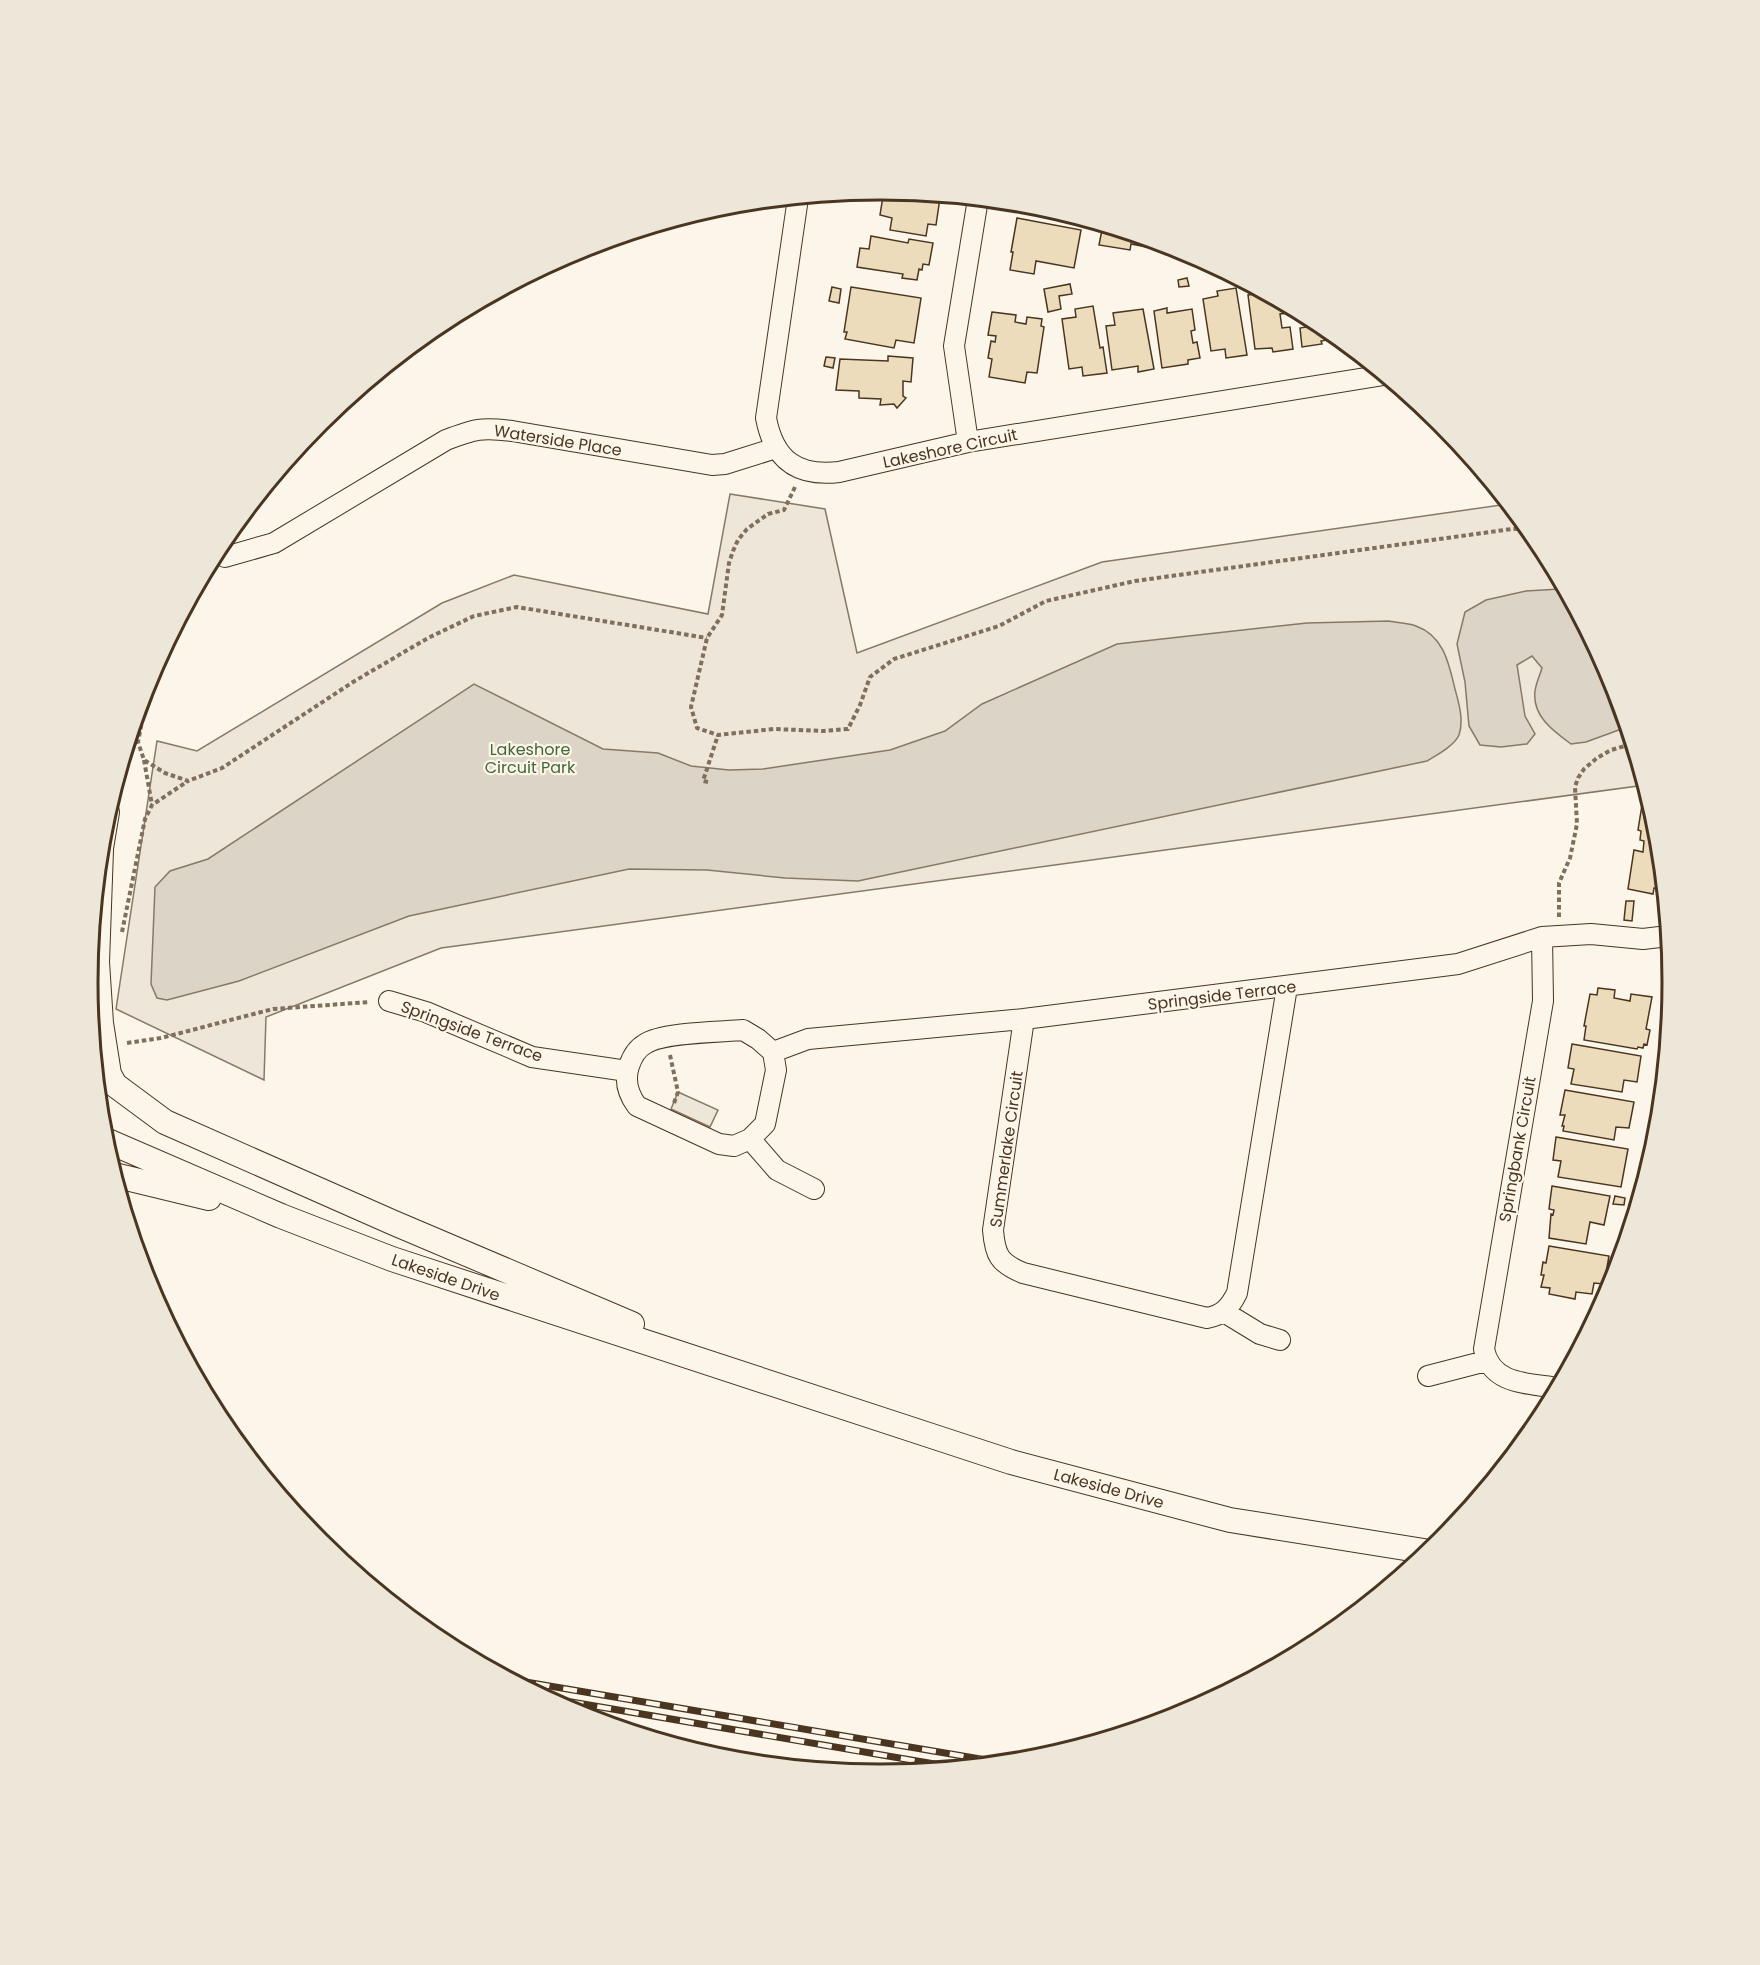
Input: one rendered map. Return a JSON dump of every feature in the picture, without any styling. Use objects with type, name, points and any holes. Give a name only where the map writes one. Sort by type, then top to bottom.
[{"type":"street","points":[[797,205],[766,418],[769,434],[776,448],[787,461],[802,470]]},
{"type":"street","points":[[968,442],[954,346],[977,206]]},
{"type":"street","name":"Lakeshore Circuit","points":[[802,470],[821,474],[839,472],[968,442],[1374,377]]},
{"type":"street","name":"Waterside Place","points":[[225,557],[274,543],[446,440],[474,429],[490,428],[512,431],[712,465],[725,464],[776,448]]},
{"type":"street","name":"Springside Terrace","points":[[773,1052],[808,1038],[1024,1019],[1458,964],[1552,936],[1591,934],[1643,939],[1661,937]]},
{"type":"street","name":"Springbank Circuit","points":[[1486,1361],[1485,1335],[1552,936]]},
{"type":"street","name":"Lakeside Drive","points":[[98,978],[101,1023],[109,1074],[115,1085],[165,1122]]},
{"type":"street","points":[[1280,1340],[1260,1334],[1224,1312],[1232,1305],[1237,1293],[1287,987]]},
{"type":"street","name":"Springside Terrace","points":[[388,1001],[426,1011],[532,1057],[627,1071]]},
{"type":"street","name":"Summerlake Circuit","points":[[1024,1019],[993,1230],[994,1245],[998,1255],[1010,1268],[1023,1273],[1207,1318],[1224,1312]]},
{"type":"street","points":[[743,1030],[773,1052],[776,1070],[765,1124],[750,1139],[734,1146],[719,1144],[637,1106],[627,1086],[627,1071],[633,1055],[646,1043],[666,1037],[743,1030]]},
{"type":"street","name":"Lakeside Drive","points":[[106,1097],[394,1223],[796,1393]]},
{"type":"street","points":[[750,1139],[777,1170],[814,1189]]},
{"type":"street","name":"Lakeside Drive","points":[[115,1144],[281,1216],[392,1259],[1011,1462],[1230,1520],[1418,1550]]},
{"type":"street","points":[[122,1177],[281,1216]]},
{"type":"street","points":[[1428,1377],[1486,1361],[1494,1371],[1507,1379],[1550,1387]]},
{"type":"path","points":[[802,470],[788,506],[756,522],[738,540],[729,563],[722,615],[707,638],[691,707],[697,728],[718,735],[774,729],[824,731],[848,729],[860,705],[870,676],[894,659],[999,626],[1046,601],[1135,581],[1517,529]]},
{"type":"path","points":[[120,943],[145,819],[152,805],[188,781],[222,768],[353,682],[428,638],[474,616],[517,607],[707,638]]},
{"type":"path","points":[[141,725],[138,742],[144,760],[152,805]]},
{"type":"path","points":[[708,782],[703,781],[718,735]]},
{"type":"path","points":[[1552,936],[1558,909],[1559,883],[1570,858],[1577,824],[1575,787],[1578,778],[1584,769],[1597,758],[1611,750],[1626,746]]},
{"type":"path","points":[[144,760],[165,774],[188,781]]},
{"type":"path","points":[[118,1044],[161,1038],[273,1009],[388,1001]]},
{"type":"path","points":[[666,1037],[678,1092],[666,1119]]},
{"type":"green space","name":"Lakeshore Circuit Park","points":[[730,494],[825,509],[857,653],[1102,562],[1500,505],[1558,591],[1582,636],[1621,731],[1637,786],[441,948],[266,1017],[264,1080],[116,1009],[157,741],[197,751],[442,603],[514,575],[708,614]]},
{"type":"shaded area","points":[[1557,589],[1582,636],[1620,729],[1586,742],[1571,744],[1564,739],[1545,722],[1537,708],[1535,691],[1542,668],[1532,656],[1517,665],[1525,716],[1535,734],[1527,744],[1501,747],[1480,745],[1469,726],[1465,682],[1457,644],[1465,612],[1486,600],[1526,591]]},
{"type":"shaded area","points":[[1389,621],[1416,626],[1433,637],[1444,652],[1450,670],[1460,712],[1459,735],[1449,746],[1427,761],[858,881],[785,878],[707,870],[629,869],[409,916],[239,981],[167,1000],[157,998],[151,984],[155,887],[170,871],[208,859],[474,684],[603,749],[658,753],[691,766],[729,770],[763,769],[890,750],[945,731],[982,704],[1117,644],[1307,623]]},
{"type":"shaded area","points":[[678,1092],[718,1110],[710,1127],[671,1109]]},
{"type":"building","points":[[882,200],[939,203],[936,225],[928,224],[926,236],[890,230],[892,218],[880,215]]},
{"type":"building","points":[[1017,218],[1081,230],[1074,268],[1036,261],[1034,274],[1010,270]]},
{"type":"building","points":[[1101,233],[1143,246],[1131,244],[1130,250],[1099,245]]},
{"type":"building","points":[[871,236],[908,243],[909,239],[933,243],[929,265],[923,264],[922,270],[919,269],[917,280],[902,278],[903,274],[857,267],[860,248],[869,249]]},
{"type":"building","points":[[1187,278],[1189,286],[1179,287],[1178,280]]},
{"type":"building","points":[[1070,284],[1072,294],[1059,296],[1061,309],[1048,312],[1044,289]]},
{"type":"building","points":[[832,287],[841,289],[839,303],[829,301]]},
{"type":"building","points":[[851,287],[921,298],[914,343],[896,340],[894,348],[845,339]]},
{"type":"building","points":[[1236,288],[1247,355],[1226,358],[1225,349],[1211,351],[1203,299],[1218,296],[1217,291]]},
{"type":"building","points":[[1248,295],[1251,295],[1285,313],[1280,314],[1282,328],[1290,327],[1293,349],[1273,352],[1272,348],[1255,349]]},
{"type":"building","points":[[1093,306],[1107,373],[1083,376],[1082,367],[1069,369],[1062,319],[1076,317],[1075,309]]},
{"type":"building","points":[[1167,308],[1167,313],[1192,309],[1195,330],[1191,331],[1193,343],[1197,342],[1200,358],[1188,360],[1188,364],[1162,368],[1154,311]]},
{"type":"building","points":[[1143,309],[1154,369],[1138,372],[1138,366],[1112,370],[1106,326],[1115,325],[1113,313]]},
{"type":"building","points":[[992,312],[1016,315],[1015,322],[1026,324],[1027,317],[1042,319],[1041,326],[1044,327],[1037,373],[1027,372],[1025,383],[989,377],[992,359],[988,358],[991,341],[995,342],[996,336],[988,335]]},
{"type":"building","points":[[1307,327],[1326,340],[1321,341],[1322,344],[1302,347],[1300,328]]},
{"type":"building","points":[[888,356],[913,358],[911,382],[903,381],[903,396],[906,398],[897,408],[894,404],[880,405],[881,399],[859,398],[859,391],[836,390],[840,359],[888,361]]},
{"type":"building","points":[[826,357],[835,358],[833,368],[824,366]]},
{"type":"building","points":[[1642,806],[1656,880],[1657,888],[1654,888],[1653,894],[1628,889],[1634,850],[1643,852],[1644,841],[1640,840],[1641,831],[1638,830]]},
{"type":"building","points":[[1626,901],[1634,901],[1632,921],[1624,920]]},
{"type":"building","points":[[1598,988],[1615,990],[1614,998],[1630,1001],[1631,994],[1652,997],[1646,1029],[1650,1030],[1647,1045],[1644,1044],[1643,1048],[1638,1047],[1637,1049],[1584,1040],[1586,1026],[1584,1026],[1590,994],[1597,995]]},
{"type":"building","points":[[1572,1044],[1641,1056],[1637,1082],[1624,1080],[1622,1092],[1571,1084],[1574,1069],[1568,1068]]},
{"type":"building","points":[[1565,1090],[1634,1102],[1629,1128],[1616,1127],[1614,1140],[1563,1131],[1565,1115],[1560,1115]]},
{"type":"building","points":[[1556,1137],[1628,1149],[1621,1187],[1558,1177],[1561,1161],[1553,1160]]},
{"type":"building","points":[[1552,1186],[1610,1196],[1604,1225],[1590,1222],[1586,1244],[1549,1238],[1551,1214],[1553,1215],[1554,1210],[1549,1209]]},
{"type":"building","points":[[1615,1196],[1625,1198],[1624,1205],[1613,1204]]},
{"type":"building","points":[[1549,1246],[1609,1256],[1602,1284],[1594,1283],[1592,1294],[1576,1292],[1575,1299],[1549,1294],[1550,1288],[1541,1287],[1544,1275],[1541,1275],[1543,1262],[1546,1263]]},
{"type":"railway","points":[[532,1683],[977,1758]]},
{"type":"railway","points":[[576,1703],[929,1763]]}]
